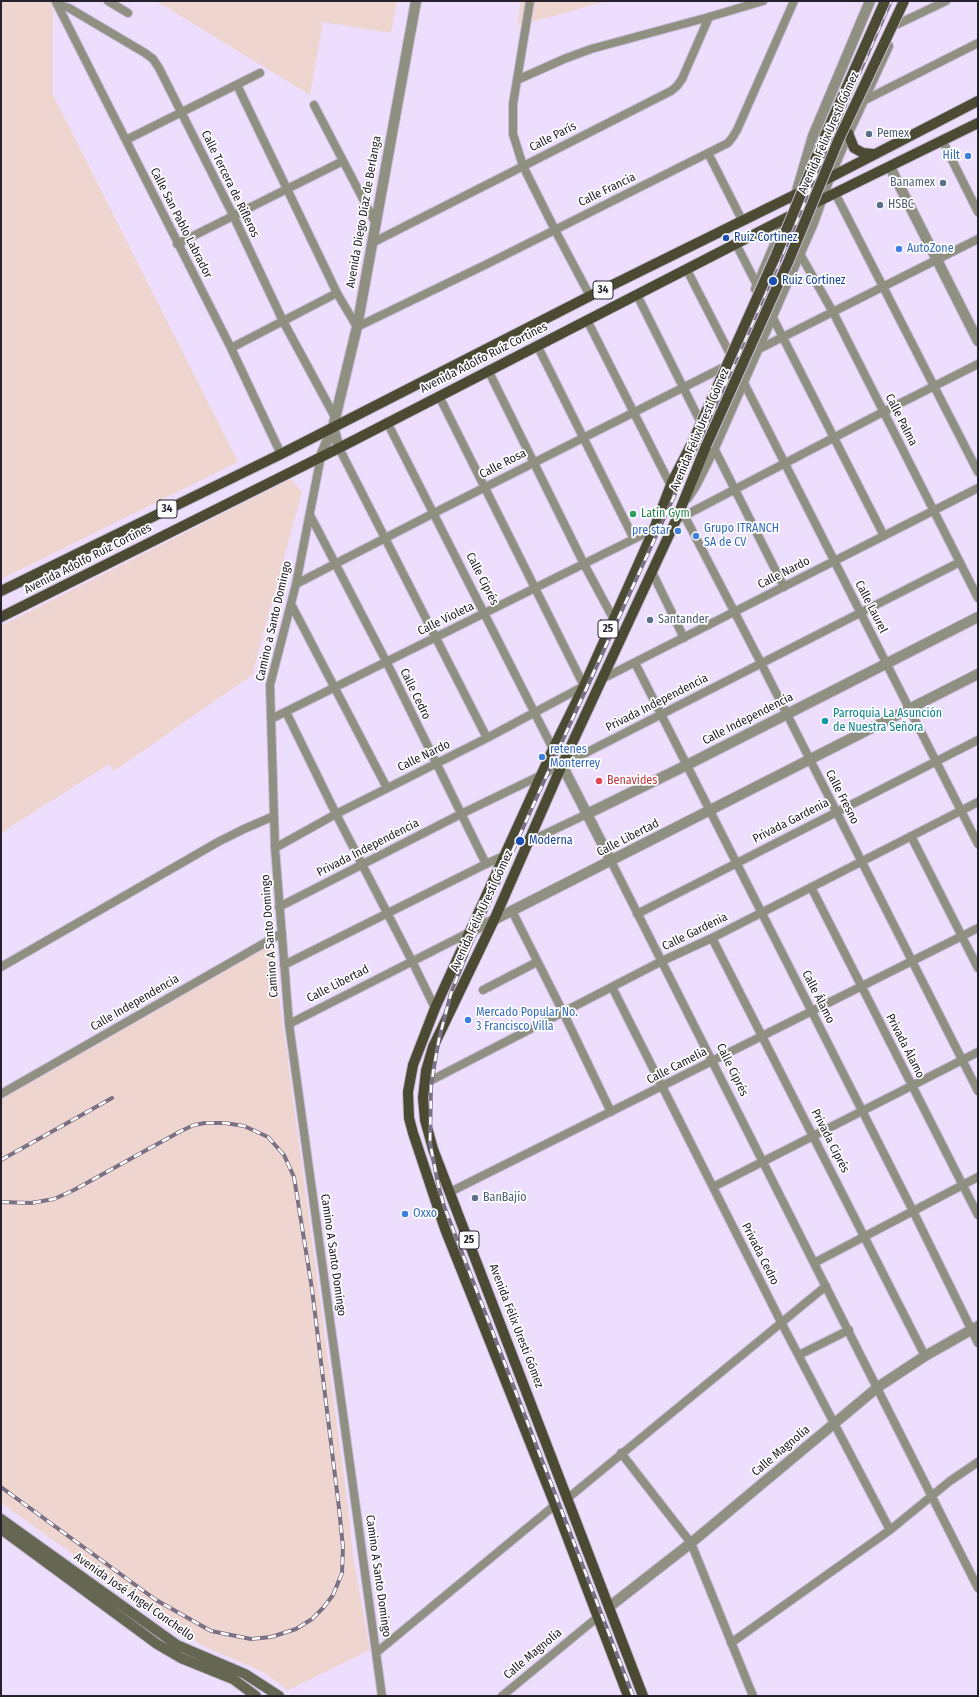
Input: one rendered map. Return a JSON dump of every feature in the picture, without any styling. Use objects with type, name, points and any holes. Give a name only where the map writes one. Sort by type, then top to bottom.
[{"type":"main road","name":"Avenida Félix Uresti Gómez","points":[[628,1696],[599,1616],[445,1229],[409,1118],[409,1078],[419,1045],[435,1008],[472,931],[554,748],[584,686],[613,618],[654,529],[672,484],[693,441],[776,255],[824,138],[885,1]]},
{"type":"main road","name":"Avenida Félix Uresti Gómez","points":[[643,1696],[428,1132],[424,1110],[424,1084],[433,1047],[494,920],[562,765],[602,679],[652,572],[680,518],[684,501],[710,447],[838,141],[904,1]]},
{"type":"main road","name":"Avenida Adolfo Ruíz Cortines","points":[[1,591],[282,454],[334,423],[829,178],[978,101]]},
{"type":"main road","name":"Avenida Adolfo Ruíz Cortines","points":[[1,617],[339,448],[821,200],[978,123]]},
{"type":"main road","points":[[848,133],[854,148],[863,153],[873,154]]},
{"type":"main road","name":"Avenida José Ángel Conchello","points":[[1,1519],[177,1645],[245,1674],[278,1696]]},
{"type":"main road","name":"Avenida José Ángel Conchello","points":[[1,1529],[157,1644],[181,1658],[232,1679],[256,1696]]},
{"type":"street","points":[[108,1],[128,13]]},
{"type":"street","name":"Avenida Diego Díaz de Berlanga","points":[[321,456],[334,423],[357,327],[416,1]]},
{"type":"street","points":[[530,1],[513,104],[512,134],[523,166],[590,296]]},
{"type":"street","points":[[517,80],[564,59],[591,49],[763,1]]},
{"type":"street","name":"Calle Francia","points":[[357,327],[728,143],[732,138],[794,1]]},
{"type":"street","points":[[672,484],[675,467],[722,368],[787,218],[814,136],[870,1]]},
{"type":"street","points":[[784,587],[710,447],[743,381],[814,223],[840,150],[909,1]]},
{"type":"street","points":[[898,24],[946,1]]},
{"type":"street","name":"Calle Tercera de Rifleros","points":[[56,2],[69,8],[153,59],[159,68],[334,423]]},
{"type":"street","name":"Calle San Pablo Labrador","points":[[56,2],[177,244],[231,348],[282,454]]},
{"type":"street","name":"Calle París","points":[[372,243],[671,91],[677,86],[709,17]]},
{"type":"street","points":[[863,101],[978,43]]},
{"type":"street","points":[[126,140],[260,73]]},
{"type":"street","points":[[237,85],[337,293],[357,327]]},
{"type":"street","points":[[314,105],[376,224]]},
{"type":"street","points":[[814,136],[820,149],[830,153],[840,150]]},
{"type":"street","points":[[942,140],[978,212]]},
{"type":"street","points":[[708,153],[742,220]]},
{"type":"street","points":[[177,244],[232,215],[343,161]]},
{"type":"street","points":[[890,167],[978,340]]},
{"type":"street","points":[[835,193],[978,472]]},
{"type":"street","points":[[778,236],[784,233],[791,234],[800,254]]},
{"type":"street","points":[[757,350],[978,238]]},
{"type":"street","points":[[736,244],[757,285]]},
{"type":"street","name":"Calle Palma","points":[[800,254],[833,312],[978,598]]},
{"type":"street","points":[[687,270],[729,352]]},
{"type":"street","points":[[231,348],[337,293]]},
{"type":"street","points":[[637,295],[699,419]]},
{"type":"street","points":[[772,316],[884,536]]},
{"type":"street","points":[[587,320],[633,413],[672,484]]},
{"type":"street","points":[[537,346],[634,539]]},
{"type":"street","points":[[680,518],[733,489],[978,364]]},
{"type":"street","name":"Calle Rosa","points":[[296,584],[384,538],[722,368]]},
{"type":"street","points":[[488,370],[535,462],[584,564],[613,618]]},
{"type":"street","name":"Calle Laurel","points":[[743,381],[978,844]]},
{"type":"street","points":[[438,396],[584,686]]},
{"type":"street","name":"Calle Ciprés","points":[[387,422],[534,713],[554,748]]},
{"type":"street","name":"Avenida Diego Díaz de Berlanga","points":[[334,423],[339,448]]},
{"type":"street","points":[[339,448],[487,738]]},
{"type":"street","name":"Camino a Santo Domingo","points":[[274,816],[270,685],[296,584],[321,456]]},
{"type":"street","name":"Calle Nardo","points":[[602,679],[978,488]]},
{"type":"street","name":"Calle Cedro","points":[[310,515],[386,662],[486,864]]},
{"type":"street","name":"Calle Fresno","points":[[680,518],[734,612],[761,663],[978,1091]]},
{"type":"street","name":"Calle Violeta","points":[[271,719],[654,529]]},
{"type":"street","name":"Privada Independencia","points":[[280,907],[362,864],[562,765],[960,562]]},
{"type":"street","points":[[652,572],[684,638]]},
{"type":"street","points":[[291,604],[387,788]]},
{"type":"street","name":"Calle Independencia","points":[[528,842],[687,765],[978,617]]},
{"type":"street","name":"Calle Álamo","points":[[635,663],[913,1211],[975,1327],[978,1343]]},
{"type":"street","name":"Calle Libertad","points":[[289,1024],[412,960],[512,912],[978,674]]},
{"type":"street","name":"Calle Nardo","points":[[276,848],[336,814],[487,738],[584,686]]},
{"type":"street","points":[[286,712],[336,814],[412,960],[435,1008]]},
{"type":"street","name":"Privada Gardenia","points":[[637,914],[736,862],[978,740]]},
{"type":"street","name":"Calle Ciprés","points":[[562,765],[713,1061],[762,1162],[878,1387],[978,1588]]},
{"type":"street","name":"Calle Gardenia","points":[[424,1084],[978,802]]},
{"type":"street","points":[[1,967],[224,839],[274,816]]},
{"type":"street","name":"Camino A Santo Domingo","points":[[274,816],[289,1024],[382,1696]]},
{"type":"street","points":[[911,836],[978,968]]},
{"type":"street","points":[[284,965],[506,855]]},
{"type":"street","name":"Privada Álamo","points":[[811,887],[978,1215]]},
{"type":"street","points":[[512,912],[563,1012],[611,1112]]},
{"type":"street","name":"Calle Camelia","points":[[450,1192],[978,928]]},
{"type":"street","name":"Calle Independencia","points":[[1,1094],[282,934]]},
{"type":"street","name":"Privada Ciprés","points":[[712,938],[925,1356]]},
{"type":"street","points":[[483,990],[537,962]]},
{"type":"street","name":"Privada Cedro","points":[[612,987],[781,1322],[890,1530]]},
{"type":"street","points":[[713,1188],[978,1052]]},
{"type":"street","points":[[814,1263],[978,1178]]},
{"type":"street","points":[[568,1498],[826,1286]]},
{"type":"street","name":"Calle Magnolia","points":[[609,1607],[691,1543],[878,1387],[925,1356],[975,1327]]},
{"type":"street","points":[[799,1355],[849,1330]]},
{"type":"street","points":[[621,1453],[691,1543],[752,1696]]},
{"type":"street","points":[[731,1643],[890,1530],[950,1481],[978,1462]]},
{"type":"street","points":[[377,1652],[555,1505]]},
{"type":"street","name":"Calle Magnolia","points":[[502,1696],[599,1616]]},
{"type":"street","name":"25","points":[[617,1627],[625,1636],[648,1696]]},
{"type":"street","name":"25","points":[[605,1632],[607,1652],[623,1696]]},
{"type":"shaded area","points":[[1,1],[53,1],[53,95],[238,462],[1,579]]},
{"type":"shaded area","points":[[156,1],[397,1],[391,33],[323,22],[310,95]]},
{"type":"shaded area","points":[[521,1],[608,1],[517,26]]},
{"type":"shaded area","points":[[291,479],[302,492],[252,675],[114,771],[109,764],[1,833],[1,626]]},
{"type":"shaded area","points":[[272,944],[347,1499],[353,1555],[370,1650],[288,1690],[263,1672],[201,1645],[1,1503],[1,1100]]},
{"type":"railway","points":[[633,1696],[444,1206],[430,1143],[431,1086],[439,1039],[451,993],[469,948],[739,354],[891,1]]},
{"type":"railway","points":[[1,1160],[112,1098]]},
{"type":"railway","points":[[1,1202],[31,1203],[54,1199],[74,1190],[194,1125],[205,1123],[225,1123],[244,1126],[268,1137],[284,1155],[294,1177],[312,1289],[339,1508],[343,1547],[342,1573],[333,1595],[323,1608],[312,1619],[296,1629],[271,1637],[251,1639],[211,1631],[156,1600],[1,1487]]},
{"type":"place","name":"Pemex","points":[[869,134]]},
{"type":"place","name":"Hilt","points":[[968,156]]},
{"type":"place","name":"Banamex","points":[[943,183]]},
{"type":"place","name":"HSBC","points":[[880,205]]},
{"type":"place","name":"Ruíz Cortinez","points":[[726,238]]},
{"type":"place","name":"AutoZone","points":[[899,249]]},
{"type":"place","name":"Ruiz Cortinez","points":[[773,281]]},
{"type":"place","name":"Latin Gym","points":[[633,514]]},
{"type":"place","name":"pre star","points":[[678,531]]},
{"type":"place","name":"Grupo ITRANCH SA de CV","points":[[696,536]]},
{"type":"place","name":"Santander","points":[[650,620]]},
{"type":"place","name":"Parroquia La Asunción de Nuestra Señora","points":[[825,721]]},
{"type":"place","name":"retenes Monterrey","points":[[542,757]]},
{"type":"place","name":"Benavides","points":[[599,781]]},
{"type":"place","name":"Moderna","points":[[520,841]]},
{"type":"place","name":"Mercado Popular No. 3 Francisco Villa","points":[[468,1020]]},
{"type":"place","name":"BanBajío","points":[[475,1198]]},
{"type":"place","name":"Oxxo","points":[[405,1214]]}]
